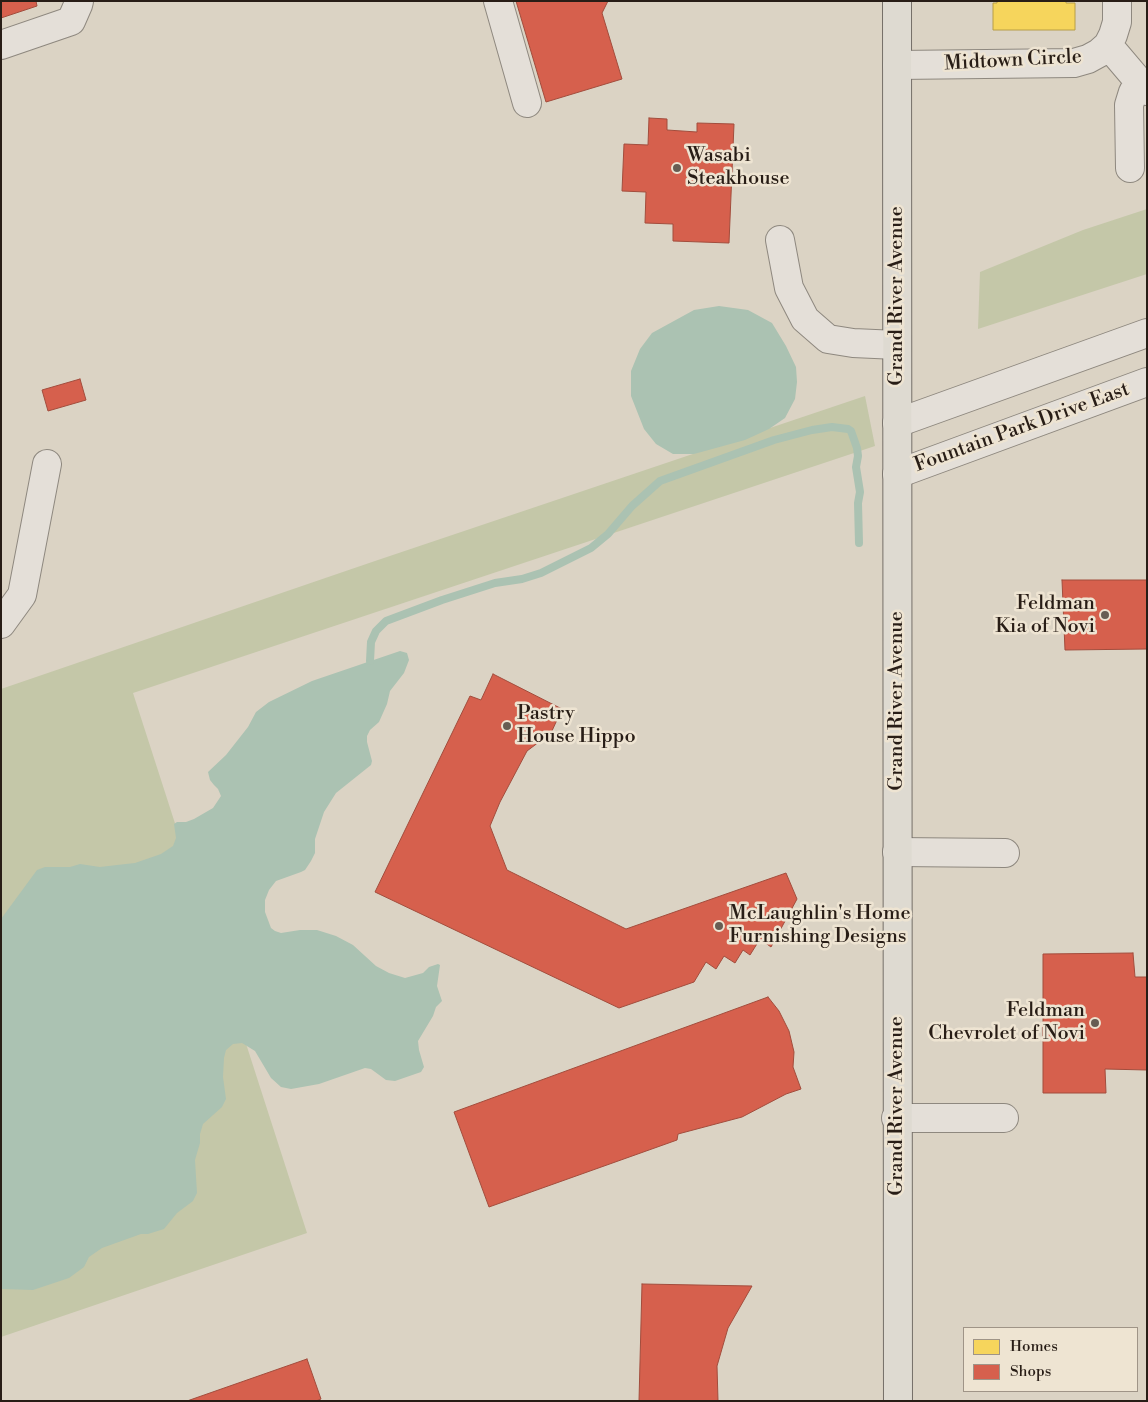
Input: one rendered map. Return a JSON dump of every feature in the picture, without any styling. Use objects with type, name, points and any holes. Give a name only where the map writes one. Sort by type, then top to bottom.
[{"type":"main road","name":"Grand River Avenue","points":[[897,1],[896,1118],[898,1401]]},
{"type":"street","points":[[1,45],[70,21],[79,1]]},
{"type":"street","points":[[498,1],[528,102]]},
{"type":"street","name":"Midtown Circle","points":[[897,65],[1074,63],[1088,59],[1108,45],[1117,22],[1117,1]]},
{"type":"street","points":[[1108,45],[1144,88],[1133,92],[1129,105],[1130,168]]},
{"type":"street","points":[[780,240],[789,288],[805,319],[828,338],[853,343],[897,345]]},
{"type":"street","points":[[897,423],[1147,333]]},
{"type":"street","name":"Fountain Park Drive East","points":[[897,474],[1147,382]]},
{"type":"street","points":[[1,624],[22,595],[47,464]]},
{"type":"street","points":[[897,852],[1005,853]]},
{"type":"street","points":[[896,1118],[1004,1118]]},
{"type":"shaded area","points":[[1147,209],[1147,274],[978,329],[980,272],[1083,230]]},
{"type":"shaded area","points":[[719,306],[748,310],[772,323],[796,367],[795,399],[785,418],[769,429],[745,440],[694,454],[673,454],[656,444],[644,429],[631,396],[631,371],[640,349],[652,333],[694,310]]},
{"type":"shaded area","points":[[865,396],[875,446],[133,693],[307,1233],[1,1337],[1,689]]},
{"type":"shaded area","points":[[400,651],[407,653],[409,660],[404,673],[390,691],[387,704],[379,722],[370,730],[367,736],[372,761],[371,765],[336,793],[324,812],[315,839],[315,853],[311,861],[305,870],[276,881],[269,890],[265,900],[265,912],[271,928],[275,931],[281,933],[317,930],[336,936],[353,945],[376,966],[405,978],[423,973],[429,967],[440,965],[437,986],[442,1001],[436,1007],[433,1016],[418,1041],[424,1067],[421,1072],[395,1081],[386,1080],[371,1069],[365,1068],[319,1084],[291,1089],[281,1087],[271,1078],[255,1051],[242,1043],[233,1044],[226,1050],[224,1058],[223,1077],[226,1099],[222,1107],[203,1124],[200,1134],[200,1143],[195,1160],[197,1193],[193,1201],[177,1213],[164,1229],[141,1234],[102,1248],[89,1257],[84,1267],[69,1278],[33,1290],[1,1289],[1,919],[37,870],[45,867],[70,867],[80,864],[100,867],[135,863],[161,854],[173,846],[176,838],[174,824],[194,819],[213,808],[221,796],[210,780],[208,772],[226,755],[248,727],[256,712],[269,702],[312,681]]},
{"type":"building: Homes","points":[[997,1],[1066,1],[1066,3],[1075,3],[1075,30],[993,30],[993,3],[997,3]]},
{"type":"building: Shops","points":[[1,1],[36,1],[37,6],[1,18]]},
{"type":"building: Shops","points":[[516,1],[608,1],[602,13],[622,79],[546,102]]},
{"type":"building: Shops","name":"Wasabi Steakhouse","points":[[649,118],[667,119],[667,130],[697,132],[697,123],[734,124],[729,243],[673,241],[673,224],[645,223],[646,192],[622,191],[624,144],[648,145]]},
{"type":"building: Shops","points":[[80,379],[86,400],[48,411],[42,390]]},
{"type":"building: Shops","name":"Feldman Kia of Novi","points":[[1062,580],[1147,580],[1147,649],[1065,650]]},
{"type":"building: Shops","points":[[493,674],[562,709],[551,733],[527,751],[500,802],[490,826],[507,870],[626,929],[786,873],[797,899],[771,947],[760,939],[750,955],[743,950],[735,963],[724,956],[716,969],[706,962],[694,982],[619,1008],[375,892],[470,696],[481,700]]},
{"type":"building: Shops","name":"Feldman Chevrolet of Novi","points":[[1133,953],[1135,977],[1147,977],[1147,1070],[1105,1069],[1106,1093],[1043,1093],[1043,954]]},
{"type":"building: Shops","points":[[768,997],[779,1011],[789,1031],[794,1052],[793,1067],[801,1089],[786,1094],[742,1117],[678,1134],[677,1140],[489,1207],[454,1112]]},
{"type":"building: Shops","points":[[642,1284],[752,1286],[728,1328],[717,1366],[718,1401],[639,1401]]},
{"type":"building: Shops","points":[[307,1359],[321,1399],[316,1401],[187,1401]]},
{"type":"waterway","points":[[370,661],[371,642],[376,631],[386,621],[495,583],[522,579],[541,573],[591,548],[608,534],[632,506],[660,481],[774,440],[812,430],[832,427],[851,431],[858,456],[856,467],[860,492],[858,503],[859,543]]},
{"type":"place","name":"Wasabi Steakhouse","points":[[677,168]]},
{"type":"place","name":"Feldman Kia of Novi","points":[[1105,615]]},
{"type":"place","name":"Pastry House Hippo","points":[[507,726]]},
{"type":"place","name":"McLaughlin's Home Furnishing Designs","points":[[719,926]]},
{"type":"place","name":"Feldman Chevrolet of Novi","points":[[1095,1023]]}]
